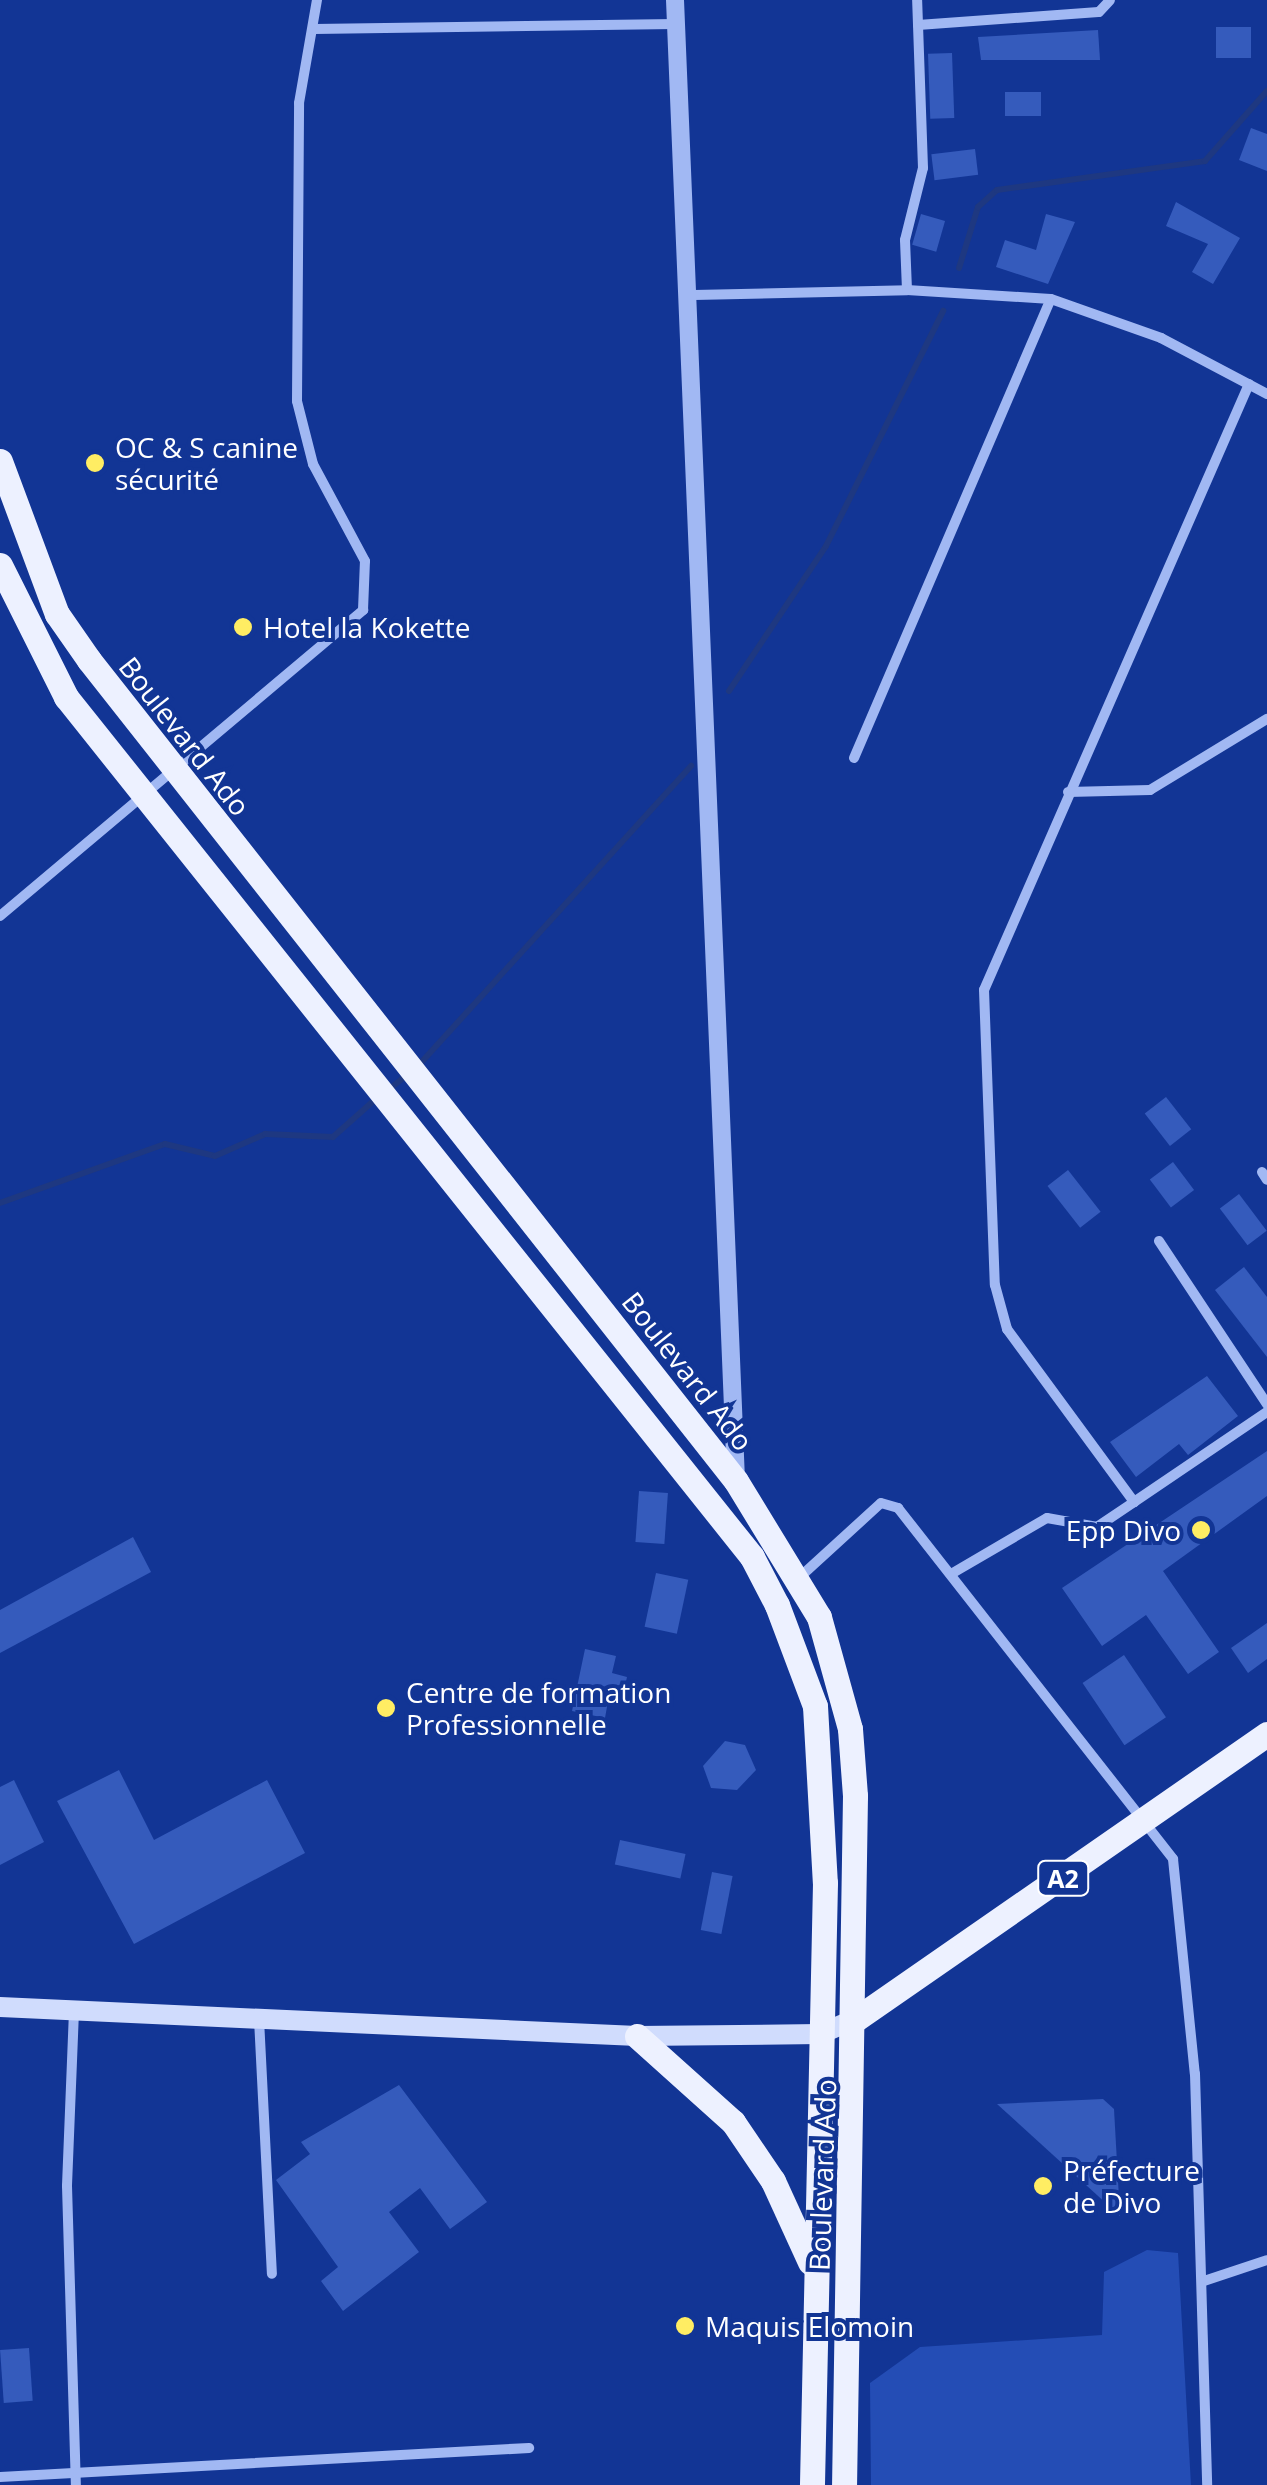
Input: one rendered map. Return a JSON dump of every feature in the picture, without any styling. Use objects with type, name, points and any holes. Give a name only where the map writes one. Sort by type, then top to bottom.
[{"type":"main road","name":"Boulevard Ado","points":[[0,460],[57,614],[176,776],[421,1077],[736,1480],[801,1576],[850,1729],[856,2019],[844,2485]]},
{"type":"main road","name":"Boulevard Ado","points":[[0,565],[66,697],[752,1557],[778,1605],[815,1706],[825,1883],[812,2485]]},
{"type":"main road","name":"A2","points":[[856,2019],[1267,1734]]},
{"type":"main road","points":[[0,2007],[636,2036],[820,2034],[856,2019]]},
{"type":"main road","points":[[636,2036],[733,2122],[773,2181],[814,2272]]},
{"type":"street","points":[[0,916],[176,776],[342,634],[371,588],[313,464],[297,401],[298,103],[317,0]]},
{"type":"street","points":[[675,0],[694,296],[736,1480]]},
{"type":"street","points":[[907,290],[904,240],[923,168],[917,0]]},
{"type":"street","points":[[918,25],[1100,12],[1110,0]]},
{"type":"street","points":[[314,29],[676,24]]},
{"type":"street","points":[[694,296],[907,290],[1051,299],[1161,338],[1267,394]]},
{"type":"street","points":[[854,758],[1051,299]]},
{"type":"street","points":[[1134,1502],[1006,1329],[995,1285],[985,977],[1250,384]]},
{"type":"street","points":[[1068,792],[1150,790],[1267,719]]},
{"type":"street","points":[[1159,1242],[1267,1404]]},
{"type":"street","points":[[952,1574],[1047,1518],[1097,1527],[1267,1412]]},
{"type":"street","points":[[801,1576],[881,1503],[898,1508],[1146,1820],[1173,1860],[1184,1903],[1204,2281],[1207,2485]]},
{"type":"street","points":[[74,2010],[67,2186],[76,2480]]},
{"type":"street","points":[[258,2018],[272,2274]]},
{"type":"street","points":[[1204,2281],[1267,2260]]},
{"type":"street","points":[[0,2477],[76,2480],[529,2448]]},
{"type":"shaded area","points":[[1147,2250],[1178,2253],[1191,2485],[871,2485],[870,2383],[920,2347],[1102,2335],[1104,2272]]},
{"type":"building","points":[[1216,27],[1251,27],[1251,58],[1216,58]]},
{"type":"building","points":[[1098,30],[1100,60],[981,60],[978,37]]},
{"type":"building","points":[[952,53],[954,118],[930,119],[928,54]]},
{"type":"building","points":[[1005,92],[1041,92],[1041,116],[1005,116]]},
{"type":"building","points":[[1251,128],[1267,134],[1267,171],[1239,160]]},
{"type":"building","points":[[975,149],[978,175],[934,180],[931,154]]},
{"type":"building","points":[[1176,202],[1240,238],[1213,284],[1192,272],[1208,244],[1166,226]]},
{"type":"building","points":[[921,214],[945,221],[936,252],[912,245]]},
{"type":"building","points":[[1046,214],[1075,222],[1048,284],[996,267],[1005,240],[1036,250]]},
{"type":"building","points":[[1166,1097],[1191,1129],[1170,1146],[1145,1114]]},
{"type":"building","points":[[1173,1162],[1194,1190],[1171,1207],[1150,1179]]},
{"type":"building","points":[[1068,1170],[1101,1212],[1080,1228],[1048,1186]]},
{"type":"building","points":[[1239,1194],[1267,1231],[1248,1245],[1220,1208]]},
{"type":"building","points":[[1244,1267],[1267,1297],[1267,1357],[1215,1290]]},
{"type":"building","points":[[1207,1376],[1238,1416],[1188,1455],[1179,1444],[1136,1477],[1110,1442]]},
{"type":"building","points":[[1267,1451],[1267,1496],[1163,1571],[1219,1652],[1188,1674],[1146,1615],[1102,1646],[1062,1588]]},
{"type":"building","points":[[639,1491],[668,1493],[664,1544],[635,1542]]},
{"type":"building","points":[[133,1537],[151,1572],[0,1653],[0,1610]]},
{"type":"building","points":[[656,1573],[688,1580],[677,1634],[645,1627]]},
{"type":"building","points":[[1267,1623],[1267,1659],[1248,1673],[1231,1648]]},
{"type":"building","points":[[585,1649],[616,1656],[612,1673],[627,1677],[621,1704],[608,1701],[605,1718],[572,1711]]},
{"type":"building","points":[[1124,1655],[1166,1717],[1124,1745],[1083,1683]]},
{"type":"building","points":[[725,1741],[745,1745],[756,1770],[737,1790],[711,1788],[703,1766]]},
{"type":"building","points":[[119,1770],[154,1840],[267,1780],[305,1853],[134,1944],[57,1801]]},
{"type":"building","points":[[14,1780],[44,1842],[0,1865],[0,1787]]},
{"type":"building","points":[[620,1840],[686,1854],[680,1878],[615,1864]]},
{"type":"building","points":[[712,1872],[733,1876],[721,1934],[701,1930]]},
{"type":"building","points":[[399,2085],[487,2202],[450,2229],[420,2188],[389,2212],[419,2252],[343,2311],[321,2281],[338,2267],[276,2180],[310,2154],[301,2142]]},
{"type":"building","points":[[1103,2099],[1114,2109],[1120,2216],[997,2104]]},
{"type":"building","points":[[29,2348],[33,2401],[4,2403],[0,2350]]},
{"type":"waterway","points":[[959,268],[978,207],[997,190],[1205,161],[1267,91]]},
{"type":"waterway","points":[[729,691],[826,546],[943,311]]},
{"type":"waterway","points":[[418,1066],[691,766]]},
{"type":"waterway","points":[[387,1091],[408,1074]]},
{"type":"waterway","points":[[0,1203],[165,1144],[215,1156],[265,1134],[333,1137],[377,1098]]},
{"type":"place","name":"OC & S canine sécurité","points":[[95,463]]},
{"type":"place","name":"Hotel la Kokette","points":[[243,627]]},
{"type":"place","name":"Epp Divo","points":[[1201,1530]]},
{"type":"place","name":"Centre de formation Professionnelle","points":[[386,1708]]},
{"type":"place","name":"Préfecture de Divo","points":[[1043,2186]]},
{"type":"place","name":"Maquis Elomoin","points":[[685,2326]]}]
